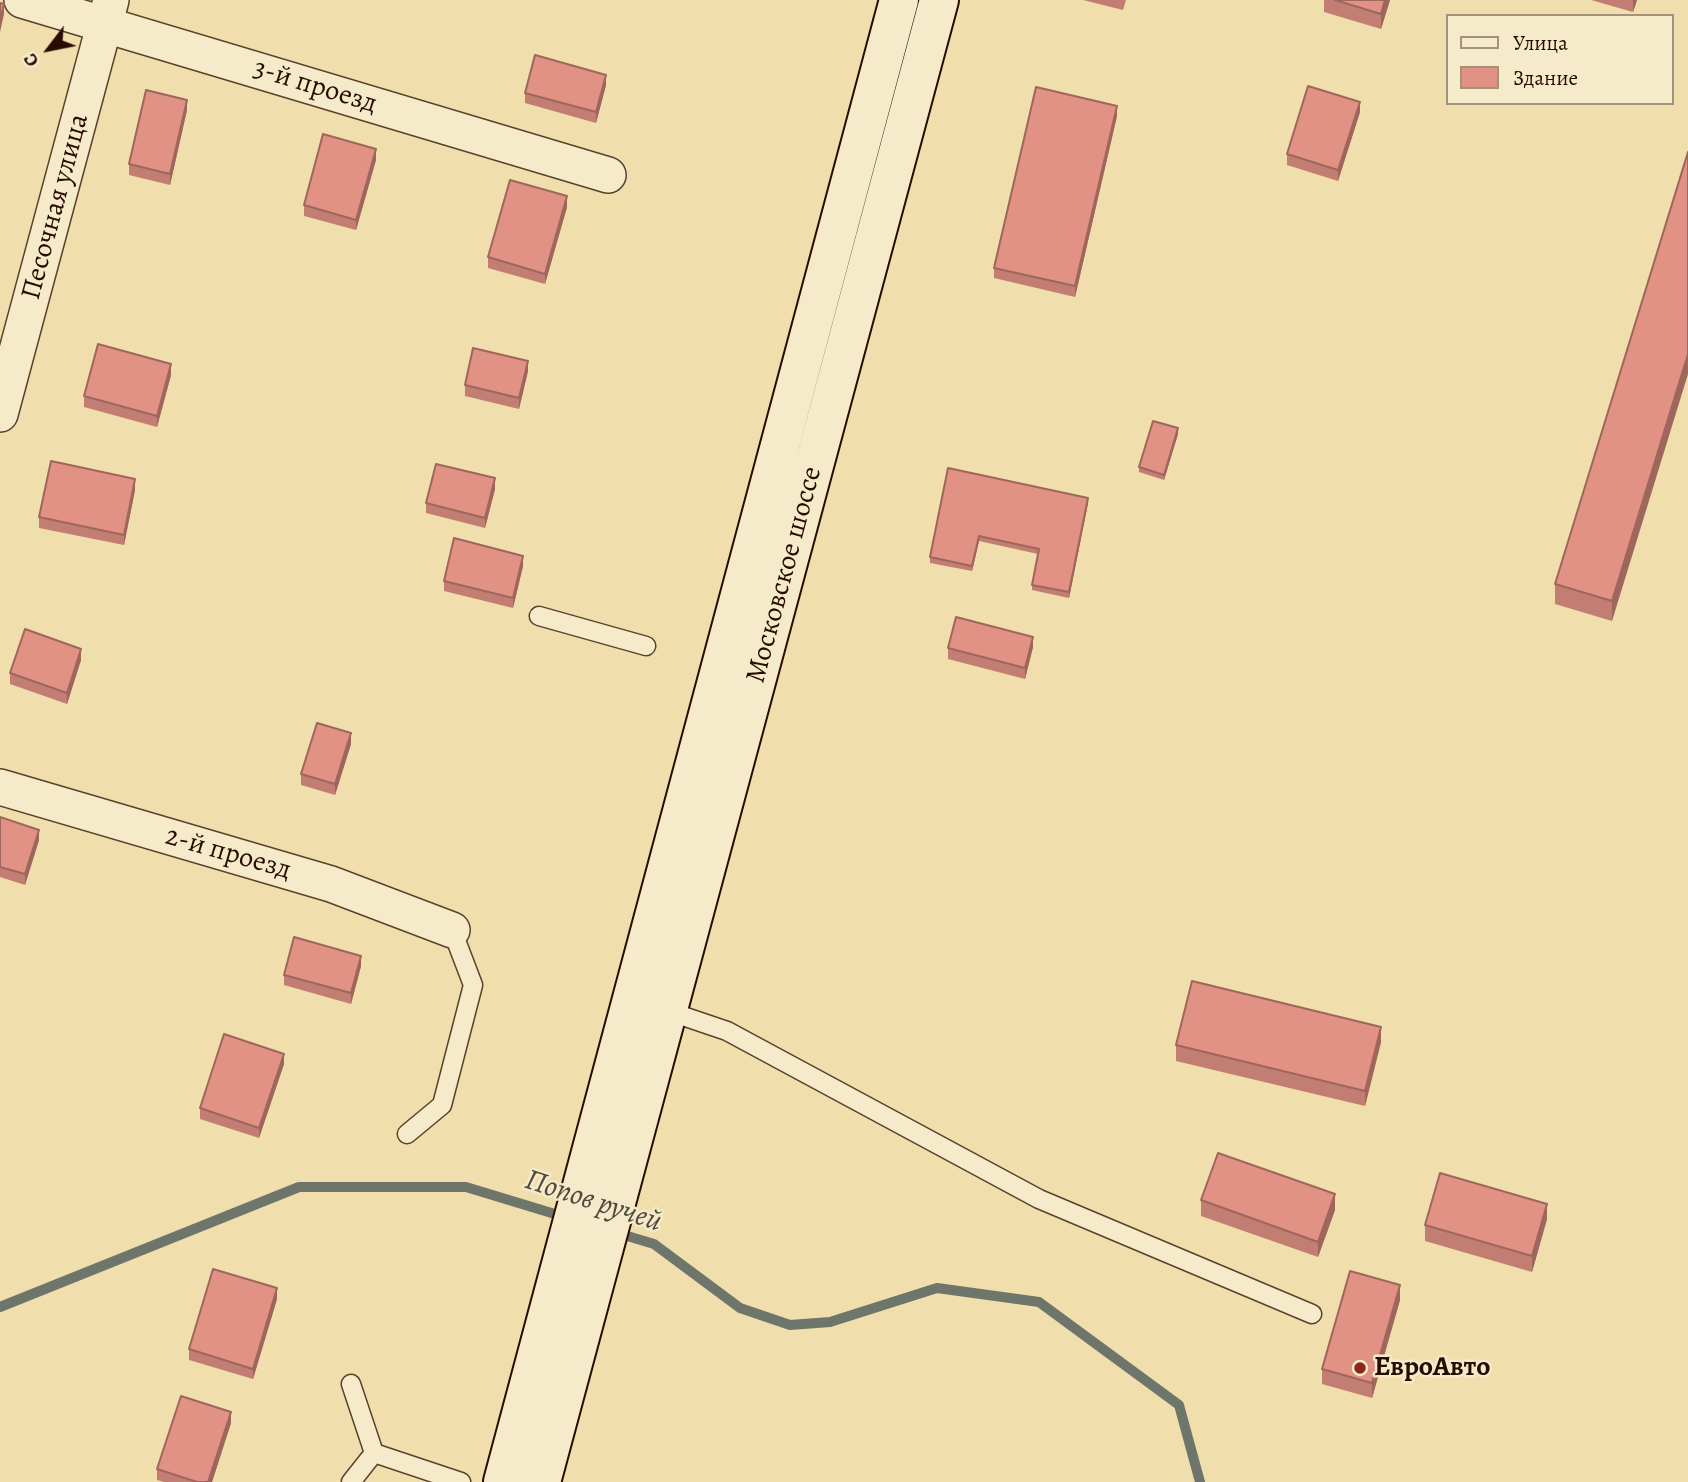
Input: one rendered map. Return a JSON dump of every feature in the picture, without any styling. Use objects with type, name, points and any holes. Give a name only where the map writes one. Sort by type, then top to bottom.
[{"type":"main road","name":"Московское шоссе","points":[[581,1261],[595,1139],[899,0]]},
{"type":"main road","name":"Московское шоссе","points":[[581,1261],[630,1150],[939,0]]},
{"type":"main road","points":[[503,1482],[581,1261]]},
{"type":"main road","points":[[541,1482],[581,1261]]},
{"type":"street","name":"3-й проезд","points":[[22,0],[108,12],[608,175]]},
{"type":"street","name":"Песочная улица","points":[[0,414],[108,12]]},
{"type":"street","name":"2-й проезд","points":[[0,788],[331,884],[453,930]]},
{"type":"lane","points":[[538,616],[646,646]]},
{"type":"lane","points":[[407,1134],[442,1105],[473,985],[453,930]]},
{"type":"lane","points":[[668,1011],[727,1031],[1040,1199],[1312,1314]]},
{"type":"lane","points":[[351,1384],[373,1453]]},
{"type":"lane","points":[[351,1482],[373,1453]]},
{"type":"lane","points":[[373,1453],[461,1482]]},
{"type":"building","points":[[1335,0],[1385,0],[1381,14]]},
{"type":"building","points":[[0,3],[4,4],[0,22]]},
{"type":"building","points":[[535,55],[606,75],[596,112],[525,93]]},
{"type":"building","points":[[1308,86],[1360,102],[1338,170],[1287,154]]},
{"type":"building","points":[[1036,87],[1117,106],[1075,286],[994,268]]},
{"type":"building","points":[[146,90],[187,100],[170,174],[129,164]]},
{"type":"building","points":[[323,134],[376,149],[356,220],[304,205]]},
{"type":"building","points":[[1688,152],[1688,354],[1612,601],[1555,584]]},
{"type":"building","points":[[510,180],[567,196],[545,274],[488,257]]},
{"type":"building","points":[[98,344],[171,364],[157,416],[84,396]]},
{"type":"building","points":[[473,348],[528,361],[519,398],[465,385]]},
{"type":"building","points":[[1153,421],[1178,428],[1164,475],[1139,467]]},
{"type":"building","points":[[51,461],[135,479],[124,535],[39,517]]},
{"type":"building","points":[[436,464],[495,478],[485,518],[426,503]]},
{"type":"building","points":[[948,468],[1088,498],[1069,592],[1032,585],[1039,549],[979,536],[972,566],[930,557]]},
{"type":"building","points":[[454,538],[523,556],[513,598],[444,581]]},
{"type":"building","points":[[956,617],[1033,637],[1025,668],[948,648]]},
{"type":"building","points":[[25,629],[81,649],[67,693],[10,673]]},
{"type":"building","points":[[317,723],[351,733],[335,784],[301,774]]},
{"type":"building","points":[[0,817],[39,830],[25,874],[0,867]]},
{"type":"building","points":[[294,937],[361,956],[351,993],[284,975]]},
{"type":"building","points":[[1192,981],[1381,1027],[1365,1091],[1176,1045]]},
{"type":"building","points":[[224,1034],[284,1054],[259,1128],[200,1108]]},
{"type":"building","points":[[1218,1153],[1335,1194],[1318,1242],[1201,1200]]},
{"type":"building","points":[[1440,1173],[1547,1204],[1532,1256],[1425,1225]]},
{"type":"building","points":[[213,1269],[277,1288],[253,1369],[189,1349]]},
{"type":"building","points":[[1350,1271],[1400,1285],[1372,1383],[1322,1369]]},
{"type":"building","points":[[181,1396],[231,1412],[208,1482],[197,1482],[157,1469]]},
{"type":"waterway","name":"Попов ручей","points":[[0,1307],[299,1187],[466,1187],[568,1218]]},
{"type":"waterway","name":"Попов ручей","points":[[614,1232],[654,1244],[740,1308],[790,1325],[830,1322],[937,1288],[1039,1302],[1179,1405],[1200,1482]]},
{"type":"place","name":"ЕвроАвто","points":[[1360,1368]]}]
